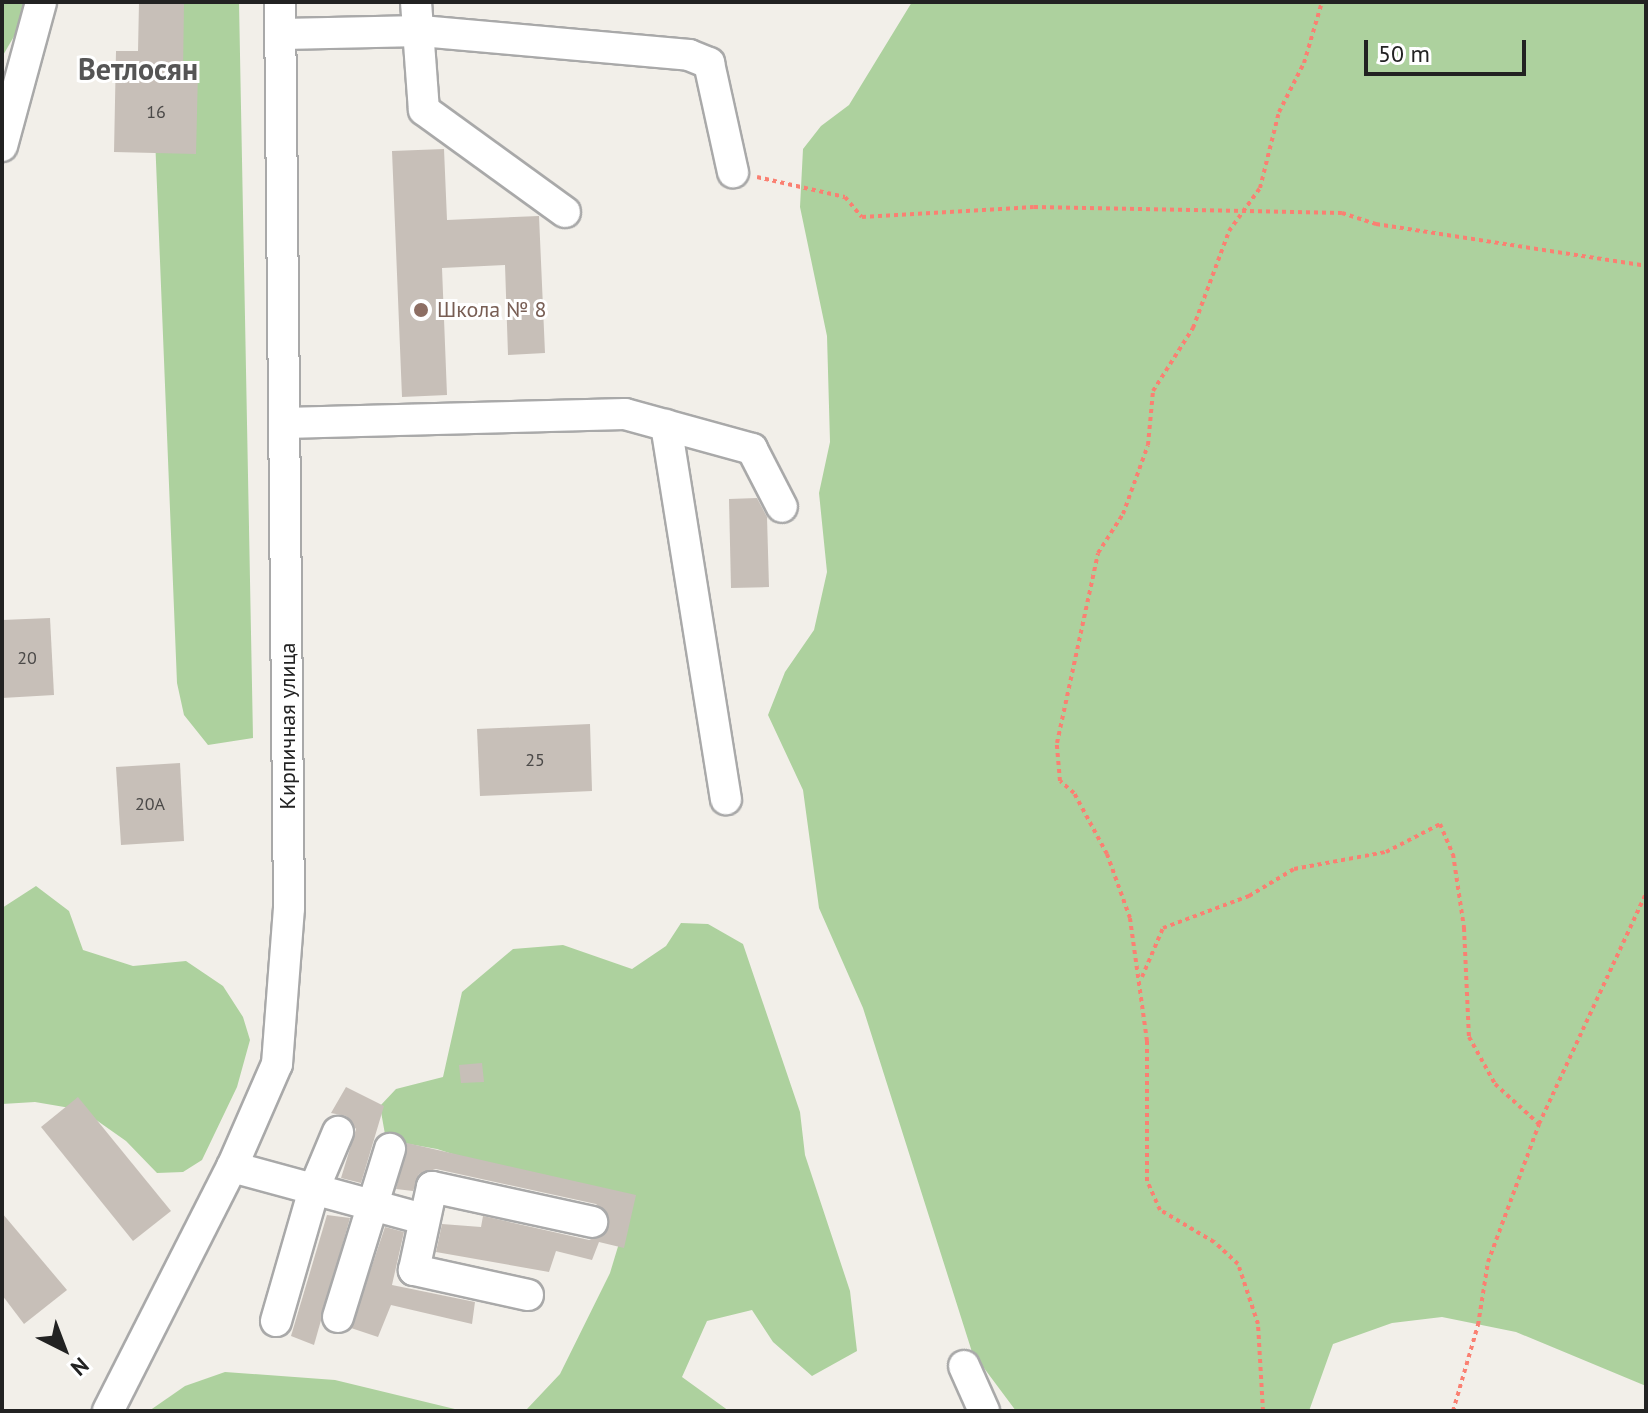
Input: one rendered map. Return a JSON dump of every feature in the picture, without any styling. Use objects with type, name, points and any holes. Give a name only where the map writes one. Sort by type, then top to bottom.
[{"type":"street","points":[[2,146],[41,2]]},
{"type":"street","name":"Кирпичная улица","points":[[108,1411],[232,1167],[277,1064],[289,909],[283,34],[280,2]]},
{"type":"street","points":[[283,34],[418,17],[689,55],[709,63],[733,172]]},
{"type":"street","points":[[418,17],[424,110],[565,212]]},
{"type":"street","points":[[285,423],[625,414],[752,449],[782,507]]},
{"type":"street","points":[[666,425],[726,799]]},
{"type":"street","points":[[276,1321],[314,1189],[338,1132]]},
{"type":"street","points":[[338,1317],[390,1149]]},
{"type":"street","points":[[232,1167],[424,1219]]},
{"type":"street","points":[[528,1295],[414,1270],[432,1187],[592,1222]]},
{"type":"street","points":[[964,1366],[984,1411]]},
{"type":"path","points":[[1263,1411],[1258,1324],[1238,1264],[1214,1242],[1160,1210],[1147,1181],[1142,978],[1130,918],[1107,854],[1074,793],[1060,781],[1057,743],[1098,553],[1123,514],[1148,445],[1153,391],[1193,328],[1229,231],[1260,188],[1279,112],[1304,63],[1322,2]]},
{"type":"path","points":[[733,172],[845,197],[862,217],[1034,207],[1342,213],[1376,224],[1646,266]]},
{"type":"path","points":[[1646,708],[1646,732]]},
{"type":"path","points":[[1142,978],[1163,928],[1249,896],[1294,869],[1386,852],[1440,824],[1453,854],[1464,928],[1469,1037],[1495,1084],[1539,1124]]},
{"type":"path","points":[[1453,1411],[1478,1325],[1488,1262],[1539,1124],[1646,893]]},
{"type":"green space","points":[[2,2],[34,2],[2,57]]},
{"type":"green space","points":[[145,2],[239,2],[253,738],[208,745],[184,715],[177,683],[150,13]]},
{"type":"green space","points":[[912,2],[1646,2],[1646,1386],[1516,1332],[1442,1317],[1392,1323],[1333,1344],[1309,1411],[1016,1411],[972,1352],[863,1008],[819,908],[803,790],[768,715],[785,672],[814,630],[827,572],[819,493],[830,442],[827,336],[800,207],[803,149],[821,126],[849,105]]},
{"type":"green space","points":[[36,886],[69,911],[83,950],[133,966],[186,961],[223,986],[243,1017],[250,1040],[237,1087],[202,1160],[183,1172],[157,1173],[126,1141],[82,1110],[35,1102],[2,1104],[2,908]]},
{"type":"green space","points":[[681,923],[708,924],[743,944],[800,1112],[805,1155],[850,1291],[857,1351],[812,1376],[773,1342],[752,1310],[707,1321],[682,1377],[729,1411],[517,1411],[527,1409],[560,1374],[610,1273],[623,1230],[602,1202],[437,1149],[386,1140],[380,1106],[396,1089],[443,1077],[462,992],[513,949],[563,945],[632,969],[666,946]]},
{"type":"green space","points":[[225,1372],[335,1380],[463,1411],[149,1411],[185,1386]]},
{"type":"building","points":[[139,2],[184,2],[183,72],[198,72],[196,154],[114,152],[116,51],[138,51]]},
{"type":"building","name":"Школа № 8","points":[[444,149],[447,220],[539,216],[545,353],[508,355],[505,265],[442,268],[447,395],[402,397],[392,151]]},
{"type":"building","points":[[757,498],[767,517],[769,587],[731,588],[729,499]]},
{"type":"building","points":[[50,618],[54,695],[2,698],[2,620]]},
{"type":"building","points":[[590,724],[592,791],[480,796],[477,729]]},
{"type":"building","points":[[180,763],[184,841],[121,845],[116,767]]},
{"type":"building","points":[[482,1063],[484,1082],[461,1083],[459,1065]]},
{"type":"building","points":[[346,1087],[384,1106],[361,1183],[341,1178],[356,1129],[346,1116],[331,1113]]},
{"type":"building","points":[[78,1097],[171,1211],[133,1241],[41,1127]]},
{"type":"building","points":[[407,1143],[636,1195],[624,1248],[599,1242],[592,1260],[556,1251],[549,1272],[436,1252],[442,1224],[481,1227],[483,1216],[589,1240],[606,1233],[609,1217],[596,1204],[436,1169],[419,1174],[413,1191],[396,1189]]},
{"type":"building","points":[[2,1213],[67,1290],[24,1324],[2,1295]]},
{"type":"building","points":[[327,1215],[350,1218],[314,1345],[291,1336]]},
{"type":"building","points":[[385,1227],[404,1232],[392,1285],[475,1302],[472,1324],[391,1305],[378,1337],[351,1328]]},
{"type":"place","name":"Школа № 8","points":[[421,310]]},
{"type":"district","name":"Ветлосян","points":[[138,69]]}]
